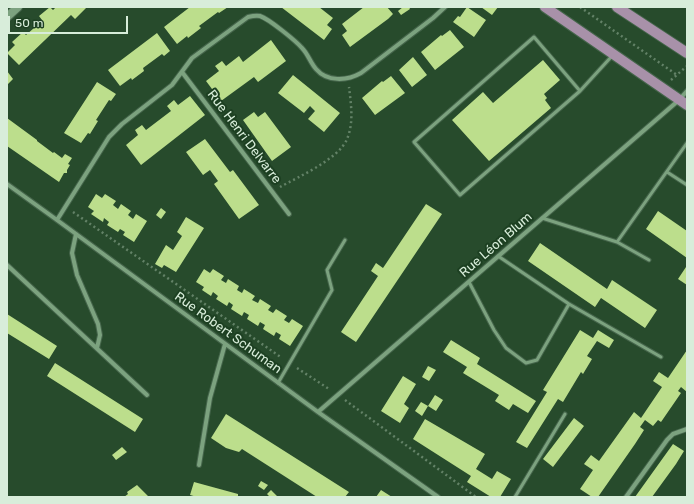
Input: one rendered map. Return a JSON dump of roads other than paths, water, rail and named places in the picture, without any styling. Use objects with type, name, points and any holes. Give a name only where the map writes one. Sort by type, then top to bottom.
[{"type":"main road","points":[[545,7],[683,103]]},
{"type":"main road","points":[[617,7],[687,53]]},
{"type":"street","points":[[7,17],[18,7]]},
{"type":"street","points":[[57,220],[115,130],[172,85],[195,55],[244,19],[256,15],[264,18],[299,44],[316,69],[323,75],[333,78],[349,78],[361,73],[433,18],[445,7]]},
{"type":"street","name":"Rue Henri Delvarre","points":[[182,72],[289,214]]},
{"type":"street","name":"Rue Léon Blum","points":[[318,412],[542,218],[683,103],[687,91]]},
{"type":"street","name":"Rue Robert Schuman","points":[[7,184],[278,383],[438,497]]},
{"type":"street","points":[[76,234],[72,253],[77,275],[98,324],[100,334],[97,348]]},
{"type":"street","points":[[7,265],[147,395]]},
{"type":"street","points":[[199,465],[210,398],[226,344]]},
{"type":"street","points":[[626,497],[667,440],[673,434],[687,429]]},
{"type":"lane","points":[[580,91],[534,37],[414,142],[460,195],[580,91],[614,54]]},
{"type":"lane","points":[[616,242],[687,142]]},
{"type":"lane","points":[[667,172],[687,185]]},
{"type":"lane","points":[[542,218],[616,242],[649,260]]},
{"type":"lane","points":[[278,383],[332,290],[327,270],[345,240]]},
{"type":"lane","points":[[498,256],[569,304],[661,357]]},
{"type":"lane","points":[[468,282],[494,330],[506,348],[526,364],[537,360],[569,304]]},
{"type":"lane","points":[[515,497],[565,414]]}]
